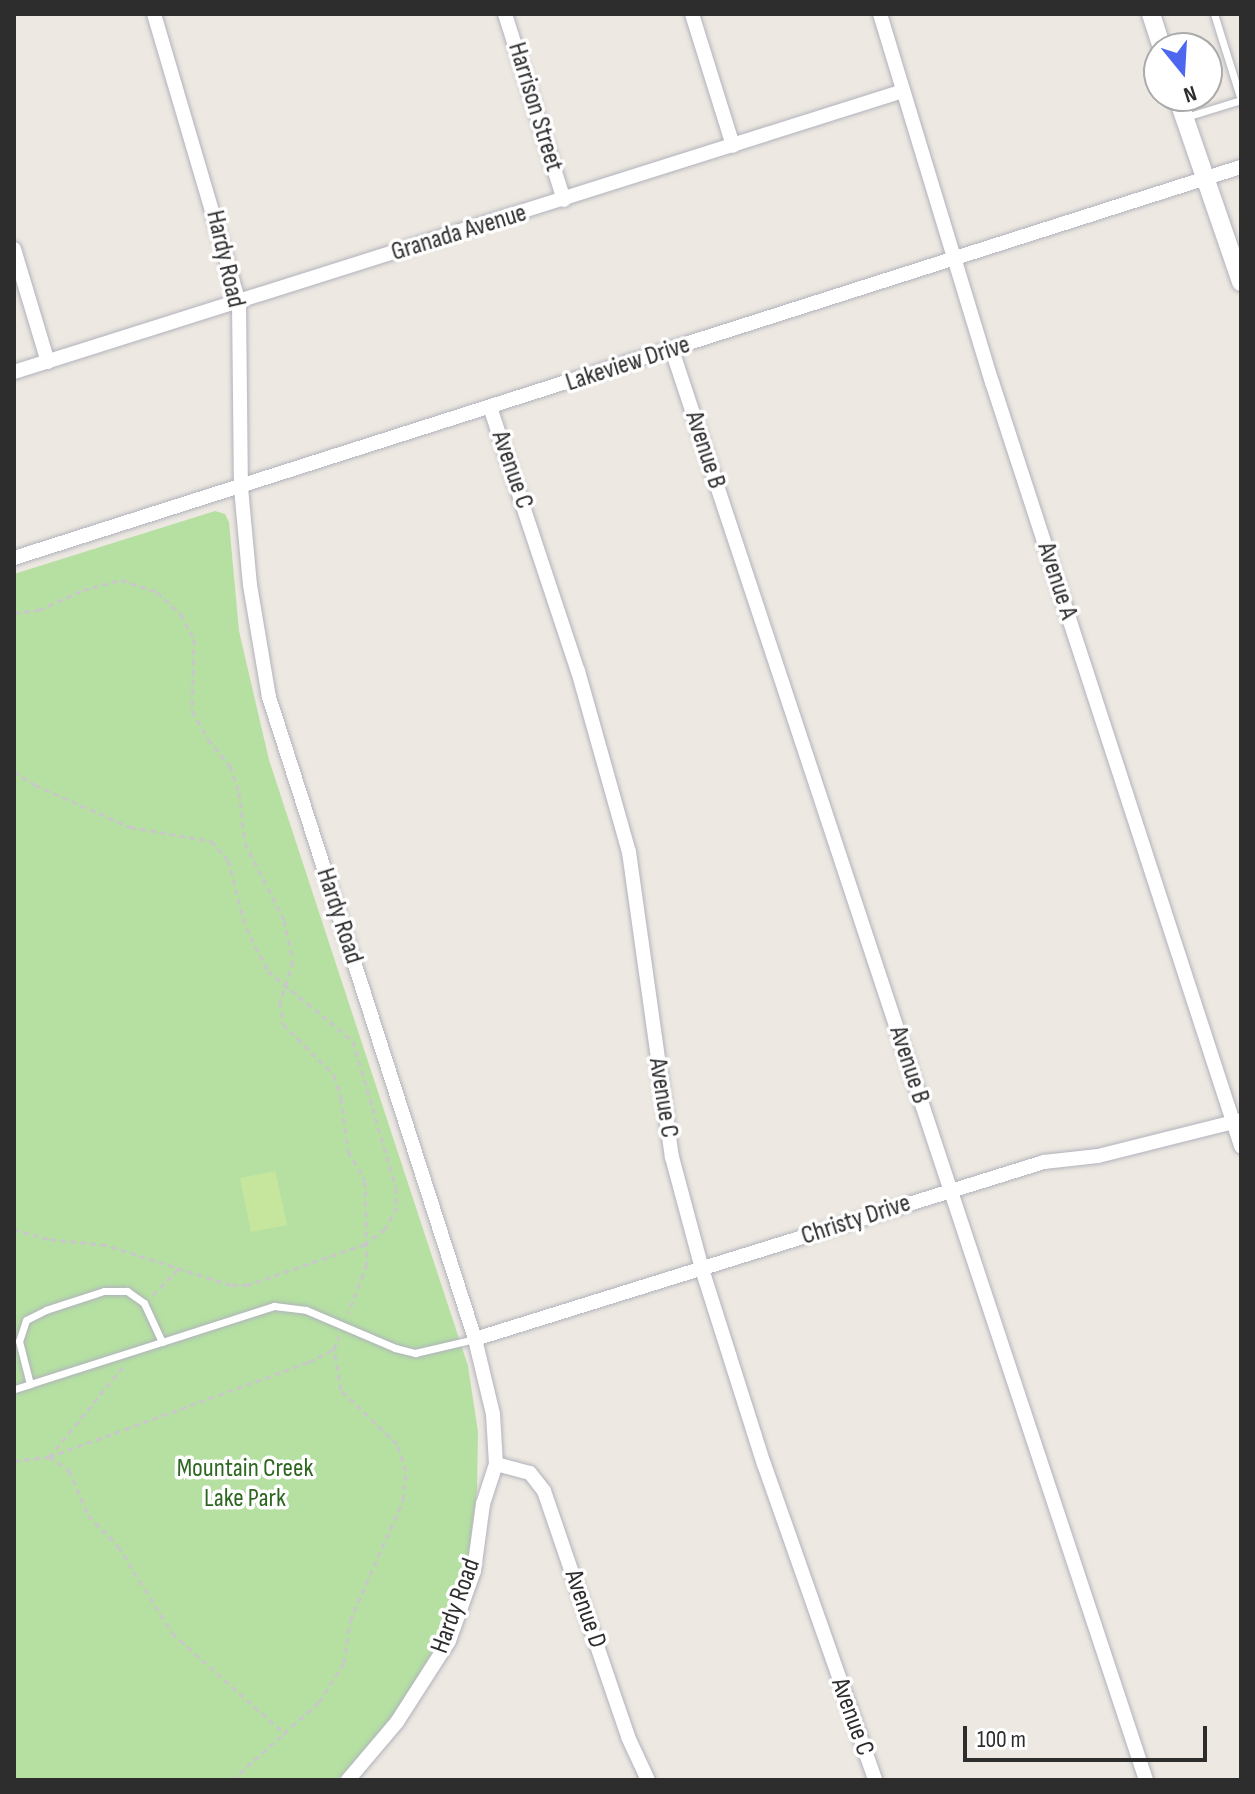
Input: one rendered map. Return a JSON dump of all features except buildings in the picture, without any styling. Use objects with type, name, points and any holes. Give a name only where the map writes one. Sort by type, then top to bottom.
[{"type":"street","name":"Hardy Road","points":[[154,14],[239,302],[241,488],[250,585],[273,711],[475,1339],[493,1414],[496,1464],[483,1504],[474,1571],[449,1641],[397,1722],[348,1780]]},
{"type":"street","name":"Harrison Street","points":[[505,14],[564,200]]},
{"type":"street","points":[[692,14],[733,146]]},
{"type":"street","name":"Avenue A","points":[[880,14],[953,260],[1237,1121],[1241,1146]]},
{"type":"street","name":"Granada Avenue","points":[[14,372],[903,91]]},
{"type":"street","points":[[1182,112],[1241,282]]},
{"type":"street","name":"Lakeview Drive","points":[[14,558],[1241,167]]},
{"type":"street","points":[[14,249],[48,362]]},
{"type":"street","name":"Avenue B","points":[[672,350],[1146,1780]]},
{"type":"street","name":"Avenue C","points":[[490,407],[578,671],[629,852],[672,1157],[702,1269],[764,1464],[875,1780]]},
{"type":"street","name":"Christy Drive","points":[[475,1339],[1044,1162],[1098,1156],[1237,1121]]},
{"type":"street","name":"Avenue D","points":[[496,1464],[530,1473],[544,1491],[628,1737],[648,1780]]},
{"type":"lane","points":[[1184,118],[1241,100],[1214,14]]},
{"type":"lane","points":[[30,1384],[19,1341],[26,1320],[104,1291],[127,1291],[144,1303],[162,1342]]},
{"type":"lane","points":[[15,1389],[274,1306],[306,1310],[342,1327],[415,1353],[475,1339]]},
{"type":"path","points":[[14,613],[39,610],[83,590],[121,580],[157,592],[181,614],[194,639],[192,711],[208,739],[230,766],[239,792],[245,843],[284,920],[293,961],[280,1002],[283,1024],[334,1075],[341,1098],[348,1151],[365,1181],[368,1194],[367,1264],[334,1349],[341,1390],[397,1444],[406,1471],[403,1500],[350,1621],[344,1663],[319,1702],[286,1735],[232,1780]]},
{"type":"path","points":[[14,771],[35,785],[130,827],[211,841],[228,860],[246,928],[268,971],[353,1041],[396,1188],[397,1207],[385,1229],[365,1244],[248,1285],[231,1285],[106,1245],[48,1239],[14,1229]]},
{"type":"path","points":[[144,1303],[178,1269]]},
{"type":"path","points":[[49,1457],[138,1349]]},
{"type":"path","points":[[14,1461],[49,1457],[309,1362],[334,1349]]},
{"type":"path","points":[[49,1457],[69,1470],[88,1515],[118,1546],[172,1633],[286,1735]]},
{"type":"path","points":[[198,1780],[217,1780]]},
{"type":"green space","name":"Mountain Creek Lake Park","points":[[215,511],[225,514],[229,522],[239,631],[269,760],[468,1366],[478,1432],[477,1490],[467,1567],[443,1633],[391,1723],[337,1780],[14,1780],[14,574]]},
{"type":"green space","points":[[275,1171],[287,1225],[251,1232],[240,1178]]}]
